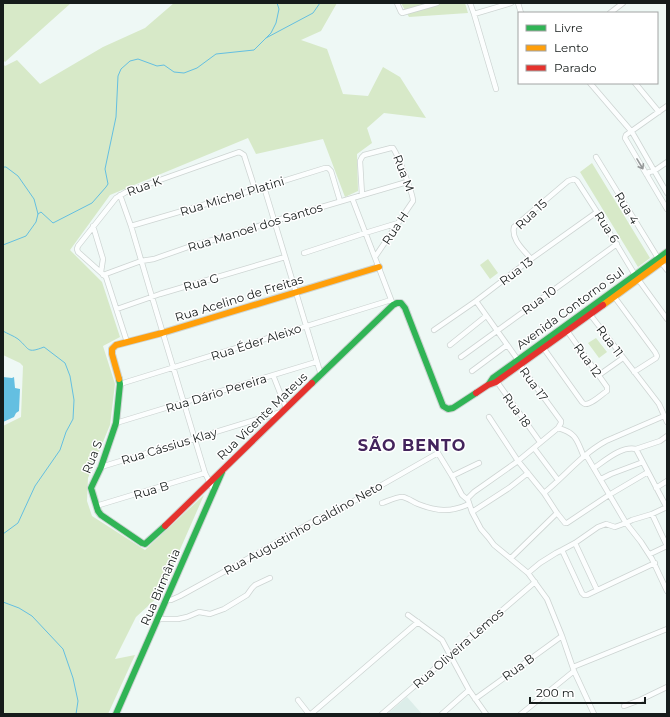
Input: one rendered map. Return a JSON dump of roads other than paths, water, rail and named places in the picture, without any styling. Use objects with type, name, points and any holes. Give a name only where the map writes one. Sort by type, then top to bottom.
[{"type":"street","points":[[397,3],[402,13],[424,5],[437,3]]},
{"type":"street","points":[[470,3],[496,89]]},
{"type":"street","points":[[474,14],[511,3]]},
{"type":"street","points":[[616,6],[623,3]]},
{"type":"street","points":[[591,84],[632,132],[667,193]]},
{"type":"street","points":[[636,84],[659,112]]},
{"type":"street","points":[[667,106],[626,136],[626,139],[667,209]]},
{"type":"street","name":"Rua M","points":[[362,195],[360,161],[362,157],[364,155],[391,148],[394,149],[413,198]]},
{"type":"street","name":"Rua K","points":[[102,274],[78,252],[77,249],[93,226],[120,195],[238,153],[244,155],[255,189]]},
{"type":"street","name":"Rua 4","points":[[596,157],[659,260],[667,270]]},
{"type":"street","points":[[647,175],[667,162]]},
{"type":"street","name":"Rua Michel Platini","points":[[131,226],[324,168],[328,168],[331,171],[340,201]]},
{"type":"street","name":"Rua 15","points":[[531,259],[514,237],[514,227],[568,181],[574,179],[577,181]]},
{"type":"street","name":"Rua 6","points":[[577,181],[636,277],[667,319]]},
{"type":"street","name":"Rua Manoel dos Santos","points":[[102,274],[407,182]]},
{"type":"street","points":[[264,187],[321,375]]},
{"type":"street","points":[[120,195],[131,226],[205,473],[214,491]]},
{"type":"street","points":[[352,198],[392,303]]},
{"type":"street","name":"Rua H","points":[[375,257],[412,203],[413,198]]},
{"type":"street","name":"Rua 13","points":[[434,330],[597,212]]},
{"type":"street","points":[[304,253],[398,223]]},
{"type":"street","points":[[93,226],[103,259],[102,274],[107,280],[127,342]]},
{"type":"street","name":"Rua 10","points":[[461,357],[617,244]]},
{"type":"street","name":"Avenida Contorno Sul","points":[[392,303],[401,303],[405,308],[442,405],[450,409],[519,363],[659,260],[667,252]]},
{"type":"street","name":"Rua G","points":[[117,309],[160,294],[285,257]]},
{"type":"street","name":"Avenida Contorno Sul","points":[[659,260],[667,258]]},
{"type":"street","name":"Rua Acelino de Freitas","points":[[112,354],[112,349],[114,346],[378,267]]},
{"type":"street","points":[[612,295],[657,356],[634,372]]},
{"type":"street","name":"Rua 17","points":[[476,301],[560,421],[561,424],[558,428]]},
{"type":"street","name":"Rua Éder Aleixo","points":[[120,384],[306,326],[392,303]]},
{"type":"street","name":"Rua Vicente Mateus","points":[[146,543],[321,375],[392,303]]},
{"type":"street","name":"Rua 11","points":[[588,312],[659,404],[667,422]]},
{"type":"street","points":[[450,345],[486,316]]},
{"type":"street","name":"Rua 12","points":[[542,346],[582,402],[584,404],[588,404],[606,390],[607,387],[565,329]]},
{"type":"street","points":[[472,371],[507,345]]},
{"type":"street","name":"Rua S","points":[[112,354],[120,384],[116,423],[101,466],[91,488],[96,506],[101,515],[142,543],[146,543]]},
{"type":"street","points":[[599,375],[623,358]]},
{"type":"street","name":"Rua Dário Pereira","points":[[116,423],[316,362]]},
{"type":"street","points":[[273,375],[284,410]]},
{"type":"street","name":"Rua 18","points":[[495,380],[540,442]]},
{"type":"street","name":"Rua Cássius Klay","points":[[101,466],[284,410]]},
{"type":"street","points":[[544,493],[599,445],[664,416]]},
{"type":"street","points":[[489,417],[518,460],[565,523],[609,494],[648,472]]},
{"type":"street","points":[[594,714],[573,669],[547,599],[528,573],[494,545],[481,529],[472,512],[468,498],[558,428],[567,431],[574,435],[585,456],[601,479],[626,523],[650,554],[667,591]]},
{"type":"street","points":[[594,468],[619,452],[630,448],[636,449],[660,441],[667,436]]},
{"type":"street","points":[[534,448],[558,480]]},
{"type":"street","points":[[528,573],[540,563],[576,543],[587,534],[603,525],[606,524],[615,527],[667,508],[636,449]]},
{"type":"street","name":"Rua Augustinho Galdino Neto","points":[[166,600],[171,600],[180,596],[310,523],[345,506],[438,453],[452,476]]},
{"type":"street","points":[[601,479],[643,462]]},
{"type":"street","points":[[469,502],[462,494],[452,476],[479,463]]},
{"type":"street","name":"Rua Birmânia","points":[[116,714],[224,469]]},
{"type":"street","name":"Rua B","points":[[96,506],[205,473]]},
{"type":"street","points":[[472,512],[509,488],[528,473]]},
{"type":"street","points":[[656,488],[667,481]]},
{"type":"street","name":"Rua Augustinho Galdino Neto","points":[[382,503],[403,497],[418,504],[442,510],[460,508],[469,502]]},
{"type":"street","points":[[511,558],[557,513]]},
{"type":"street","points":[[650,554],[667,546],[652,514]]},
{"type":"street","points":[[576,543],[596,590]]},
{"type":"street","points":[[562,550],[583,594],[587,595],[655,563]]},
{"type":"street","points":[[158,620],[178,619],[199,612],[210,614],[224,609],[247,595],[255,585],[270,578]]},
{"type":"street","name":"Rua Oliveira Lemos","points":[[382,714],[535,582]]},
{"type":"street","points":[[408,615],[442,640],[469,690],[486,714]]},
{"type":"street","points":[[298,700],[310,714],[418,622]]},
{"type":"street","points":[[521,714],[573,669],[667,628]]},
{"type":"street","name":"Rua B","points":[[475,699],[562,636]]},
{"type":"street","points":[[624,706],[667,687]]},
{"type":"street","points":[[442,714],[469,690]]},
{"type":"water","points":[[3,377],[14,377],[15,388],[20,389],[19,411],[14,417],[3,422]]},
{"type":"waterway","points":[[38,214],[41,212],[53,223],[92,203],[108,184],[105,169],[116,117],[118,76],[121,69],[130,61],[138,59],[157,66],[164,65],[174,72],[184,73],[197,68],[216,54],[254,50],[271,33],[276,23],[279,9],[277,3]]},
{"type":"waterway","points":[[266,38],[313,13],[320,3]]},
{"type":"waterway","points":[[3,167],[6,167],[18,176],[34,199],[38,214],[36,222],[26,236],[3,245]]},
{"type":"waterway","points":[[3,331],[18,339],[31,350],[44,347],[65,363],[70,376],[74,400],[73,419],[66,432],[60,450],[35,486],[18,523],[3,534]]},
{"type":"waterway","points":[[3,602],[19,608],[32,616],[63,649],[73,678],[78,701],[76,714]]},
{"type":"district","name":"SÃO BENTO","points":[[412,445]]}]
